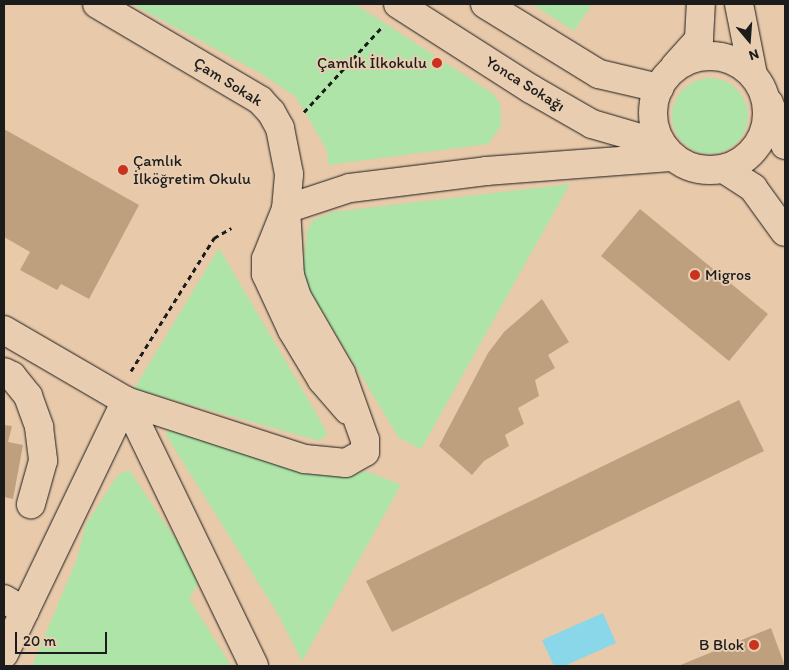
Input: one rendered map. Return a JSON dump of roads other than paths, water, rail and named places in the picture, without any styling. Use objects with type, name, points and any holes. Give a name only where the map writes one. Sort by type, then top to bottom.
[{"type":"street","name":"Çam Sokak","points":[[97,4],[265,106],[280,128],[286,150],[289,174],[286,209],[290,276],[296,297],[341,374],[365,440],[366,452],[346,463],[324,462],[121,398]]},
{"type":"street","points":[[485,4],[599,74],[664,80],[685,61],[703,56],[721,56],[739,63],[758,82],[785,145]]},
{"type":"street","points":[[701,4],[699,38],[664,80],[653,106],[654,126],[667,150],[688,167],[706,171],[724,169],[742,161],[757,147],[766,129],[768,110],[758,82],[739,4]]},
{"type":"street","name":"Yonca Sokağı","points":[[393,12],[592,124],[667,150]]},
{"type":"street","points":[[286,209],[350,188],[561,165],[667,150]]},
{"type":"street","points":[[724,169],[753,188],[785,232]]},
{"type":"street","points":[[4,330],[121,398],[254,666]]},
{"type":"street","points":[[4,372],[12,376],[28,396],[40,427],[43,461],[31,504]]},
{"type":"street","points":[[4,654],[14,605],[121,398]]},
{"type":"water","points":[[603,613],[616,643],[564,666],[554,666],[542,640]]},
{"type":"place","name":"Çamlık İlkokulu","points":[[437,63]]},
{"type":"place","name":"Çamlık İlköğretim Okulu","points":[[123,170]]},
{"type":"place","name":"Migros","points":[[695,275]]},
{"type":"place","name":"B Blok","points":[[754,645]]}]
